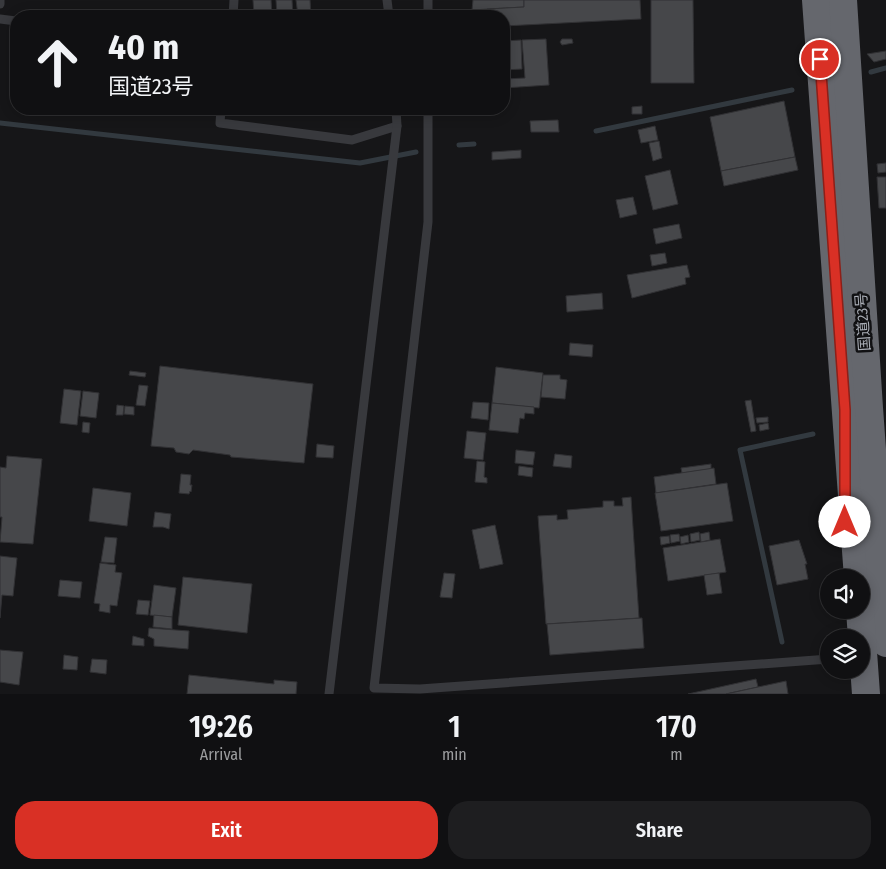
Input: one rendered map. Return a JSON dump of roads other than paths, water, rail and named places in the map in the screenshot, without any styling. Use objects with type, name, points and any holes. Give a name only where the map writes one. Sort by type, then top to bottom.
[{"type":"highway","name":"国道23号","points":[[816,0],[857,409],[886,643]]},
{"type":"highway","name":"国道23号","points":[[843,0],[857,409],[858,569]]},
{"type":"highway","points":[[857,409],[886,476]]},
{"type":"highway","points":[[847,569],[857,409]]},
{"type":"highway","points":[[861,619],[866,694]]},
{"type":"highway","points":[[847,679],[848,694]]},
{"type":"lane","points":[[221,115],[220,122],[352,140],[397,126]]},
{"type":"lane","points":[[329,694],[393,163],[396,115]]},
{"type":"lane","points":[[428,115],[428,222],[374,688],[420,689],[820,660]]},
{"type":"waterway","points":[[871,72],[886,68]]},
{"type":"waterway","points":[[596,131],[792,90]]},
{"type":"waterway","points":[[0,123],[360,163],[416,152]]},
{"type":"waterway","points":[[459,145],[474,144]]},
{"type":"waterway","points":[[782,642],[740,450],[813,434]]}]
